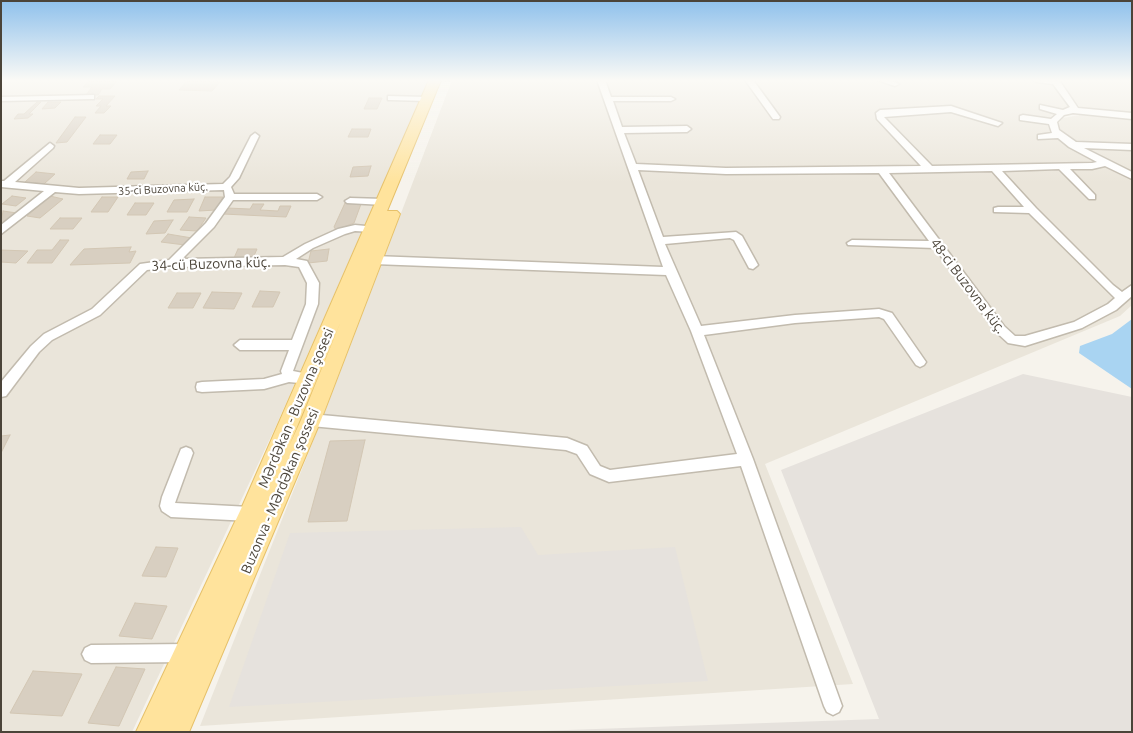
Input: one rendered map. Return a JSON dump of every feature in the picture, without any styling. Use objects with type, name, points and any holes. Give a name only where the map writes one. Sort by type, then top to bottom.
[{"type":"main road","name":"Mərdəkan - Buzovna şosesi","points":[[150,732],[309,380],[421,114]]},
{"type":"main road","name":"Buzonva - Mərdəkan şossesi","points":[[175,732],[311,420],[433,114]]},
{"type":"street","points":[[613,114],[670,271],[697,331],[746,459],[833,706]]},
{"type":"street","points":[[880,114],[880,117],[929,169]]},
{"type":"street","points":[[967,114],[998,124]]},
{"type":"street","points":[[1023,118],[1053,122],[1063,114]]},
{"type":"street","points":[[1114,114],[1132,116]]},
{"type":"street","points":[[1053,122],[1053,128],[1058,135],[1072,145],[1132,176]]},
{"type":"street","points":[[618,130],[687,129]]},
{"type":"street","points":[[1041,137],[1058,135]]},
{"type":"street","points":[[226,187],[234,178],[255,136]]},
{"type":"street","points":[[1072,145],[1132,147]]},
{"type":"street","points":[[4,184],[50,146]]},
{"type":"street","points":[[631,167],[726,171],[882,170],[1061,166],[1106,163]]},
{"type":"street","points":[[1061,166],[1092,197]]},
{"type":"street","points":[[995,168],[1032,210],[1109,288],[1122,298]]},
{"type":"street","name":"48-ci Buzovna küç.","points":[[882,170],[1000,329],[1012,340],[1025,341],[1078,325],[1112,306],[1132,289]]},
{"type":"street","name":"35-ci Buzovna küç.","points":[[4,184],[51,190],[97,192],[226,187],[229,190],[230,197]]},
{"type":"street","points":[[1,231],[51,190]]},
{"type":"street","points":[[172,263],[210,225],[230,197],[317,197]]},
{"type":"street","points":[[350,201],[384,202]]},
{"type":"street","points":[[998,210],[1032,210]]},
{"type":"street","name":"34-cü Buzovna küç.","points":[[1,392],[25,359],[48,337],[96,312],[144,267],[172,263],[285,261],[309,246],[342,231],[355,228],[373,229]]},
{"type":"street","points":[[659,241],[732,234],[738,238],[753,265]]},
{"type":"street","points":[[852,243],[936,245]]},
{"type":"street","points":[[374,260],[670,271]]},
{"type":"street","points":[[285,261],[304,264],[313,283],[312,304],[287,371],[289,377]]},
{"type":"street","points":[[697,331],[795,319],[879,312],[888,316],[920,362]]},
{"type":"street","points":[[240,344],[297,345]]},
{"type":"street","points":[[202,388],[264,384],[289,377],[309,380]]},
{"type":"street","points":[[311,420],[567,444],[582,450],[595,470],[609,476],[746,459]]},
{"type":"street","points":[[186,453],[169,497],[167,506],[171,510],[250,514]]},
{"type":"street","points":[[91,654],[186,653]]},
{"type":"shaded area","points":[[1,114],[414,114],[276,426],[132,732],[1,732]]},
{"type":"shaded area","points":[[439,114],[1054,114],[1047,124],[1050,131],[1076,151],[1132,178],[1132,305],[1120,316],[765,464],[853,684],[200,726],[329,401]]},
{"type":"shaded area","points":[[1084,114],[1132,114],[1132,173],[1085,150],[1059,131],[1057,125],[1063,118]]},
{"type":"shaded area","points":[[1023,374],[1132,397],[1132,732],[511,732],[879,719],[781,470]]},
{"type":"shaded area","points":[[521,527],[538,555],[675,547],[708,681],[229,707],[290,533]]},
{"type":"water","points":[[1132,319],[1132,389],[1079,353],[1080,346],[1112,334]]},
{"type":"building","points":[[18,114],[33,114],[28,118],[14,119]]},
{"type":"building","points":[[75,117],[86,117],[67,142],[56,143]]},
{"type":"building","points":[[352,129],[371,129],[368,137],[348,137]]},
{"type":"building","points":[[100,135],[117,135],[110,144],[93,144]]},
{"type":"building","points":[[371,166],[368,176],[350,177],[353,167]]},
{"type":"building","points":[[148,171],[144,179],[127,179],[131,172]]},
{"type":"building","points":[[36,172],[55,174],[44,184],[25,182]]},
{"type":"building","points":[[12,196],[26,198],[16,206],[2,204]]},
{"type":"building","points":[[50,196],[63,199],[40,218],[27,216]]},
{"type":"building","points":[[102,197],[118,197],[108,212],[91,212]]},
{"type":"building","points":[[205,197],[223,197],[216,210],[199,211]]},
{"type":"building","points":[[194,199],[187,212],[167,212],[174,200]]},
{"type":"building","points":[[135,203],[154,203],[146,215],[127,215]]},
{"type":"building","points":[[345,203],[361,204],[354,223],[336,230],[334,227]]},
{"type":"building","points":[[253,204],[264,204],[260,210],[278,211],[280,206],[291,206],[286,217],[223,214],[227,208],[250,209]]},
{"type":"building","points":[[3,211],[17,213],[4,224],[1,223]]},
{"type":"building","points":[[189,217],[206,218],[197,231],[180,230]]},
{"type":"building","points":[[60,218],[82,218],[73,229],[50,229]]},
{"type":"building","points":[[173,220],[165,233],[146,234],[154,221]]},
{"type":"building","points":[[168,234],[192,238],[185,245],[161,242]]},
{"type":"building","points":[[60,240],[69,240],[52,263],[27,263],[37,250],[52,250]]},
{"type":"building","points":[[131,247],[129,252],[136,251],[130,263],[70,265],[84,249]]},
{"type":"building","points":[[238,249],[257,249],[253,258],[234,258]]},
{"type":"building","points":[[329,249],[327,261],[308,263],[311,251]]},
{"type":"building","points":[[1,250],[28,251],[16,263],[1,262]]},
{"type":"building","points":[[260,291],[280,292],[273,307],[252,307]]},
{"type":"building","points":[[212,292],[242,293],[234,309],[203,308]]},
{"type":"building","points":[[177,293],[201,293],[193,308],[168,308]]},
{"type":"building","points":[[10,435],[1,453],[1,436]]},
{"type":"building","points":[[365,440],[347,521],[308,522],[330,441]]},
{"type":"building","points":[[156,547],[178,548],[166,577],[142,576]]},
{"type":"building","points":[[135,603],[167,606],[152,639],[119,636]]},
{"type":"building","points":[[116,667],[145,669],[119,726],[88,723]]},
{"type":"building","points":[[33,671],[82,674],[62,716],[10,713]]}]
